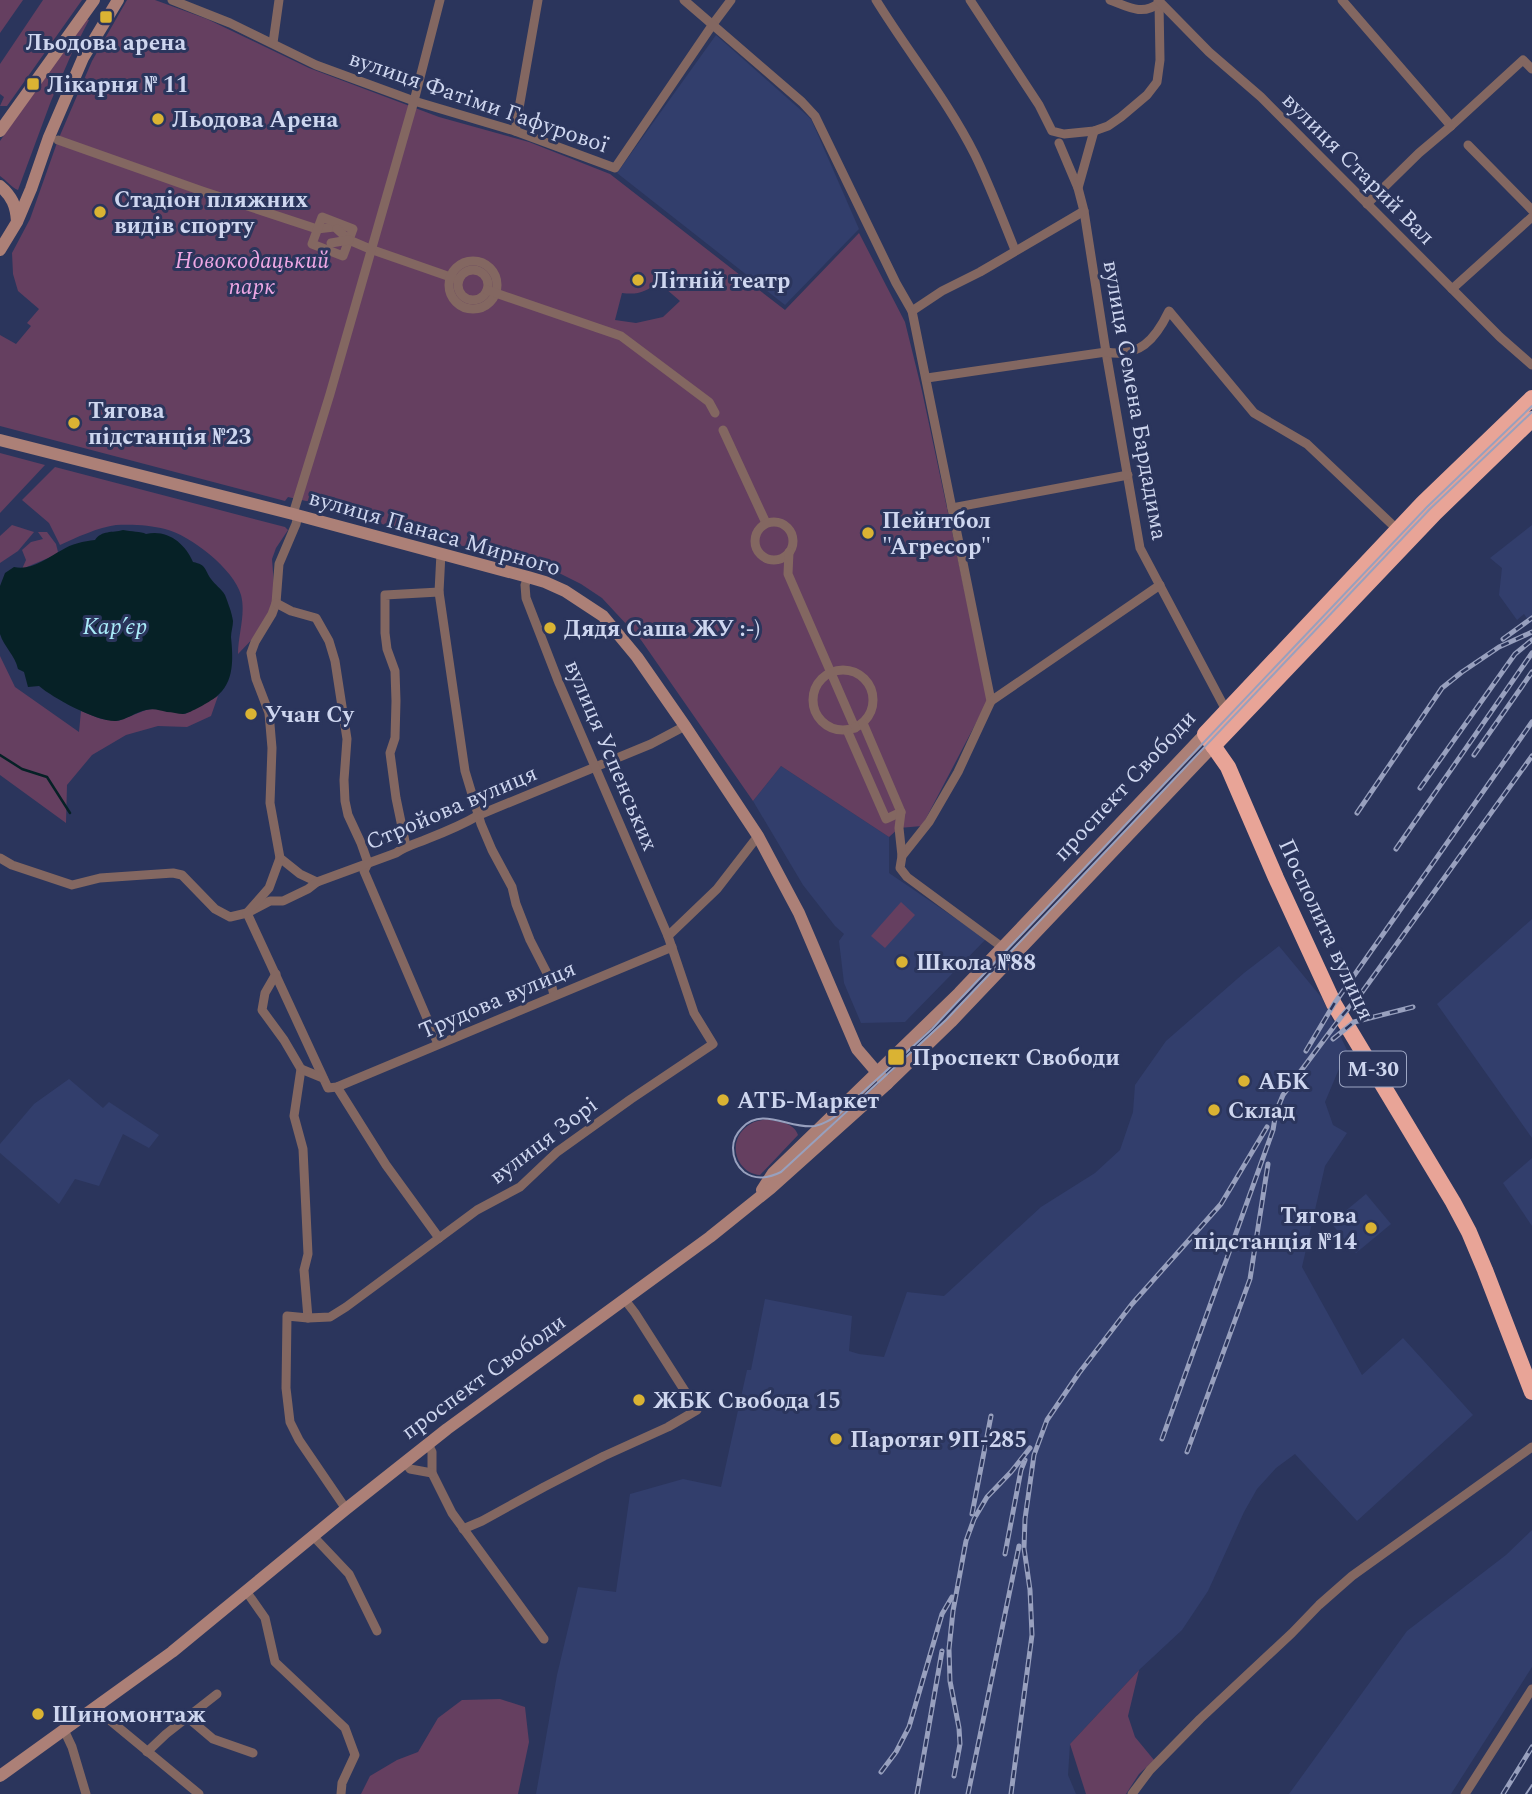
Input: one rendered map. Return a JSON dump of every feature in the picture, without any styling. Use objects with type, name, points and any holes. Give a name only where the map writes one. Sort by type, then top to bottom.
[{"type":"highway","name":"проспект Свободи","points":[[1209,740],[1532,398]]},
{"type":"highway","name":"проспект Свободи","points":[[1403,535],[1532,419]]},
{"type":"highway","name":"Посполита вулиця","points":[[1209,740],[1228,766],[1334,1004],[1469,1232],[1532,1392]]},
{"type":"main road","points":[[0,131],[94,0]]},
{"type":"main road","points":[[0,250],[17,222],[83,58],[118,0]]},
{"type":"main road","points":[[0,186],[12,198],[17,211],[17,222]]},
{"type":"main road","name":"вулиця Панаса Мирного","points":[[0,440],[296,514],[528,577],[565,592],[603,616],[637,657],[758,836],[799,913],[857,1049],[887,1084]]},
{"type":"main road","name":"проспект Свободи","points":[[752,1204],[773,1173],[960,993],[1002,947],[1209,740]]},
{"type":"main road","name":"проспект Свободи","points":[[0,1776],[168,1654],[428,1444],[752,1204],[887,1084],[951,1022],[1209,740]]},
{"type":"street","name":"вулиця Фатіми Гафурової","points":[[172,0],[230,23],[316,65],[414,101],[515,131],[615,168],[713,24]]},
{"type":"street","points":[[273,43],[279,0]]},
{"type":"street","points":[[439,1238],[379,1154],[337,1087],[328,1088],[247,913],[269,888],[281,858],[270,803],[272,748],[269,713],[251,653],[276,603],[278,564],[295,526],[296,514],[414,101],[440,0]]},
{"type":"street","points":[[515,131],[538,0]]},
{"type":"street","points":[[684,0],[815,116],[912,311],[991,701]]},
{"type":"street","points":[[713,24],[731,0]]},
{"type":"street","points":[[876,0],[947,107],[974,154],[1015,250]]},
{"type":"street","points":[[970,0],[1039,106],[1052,131],[1064,134],[1094,131],[1108,126],[1147,95],[1157,82],[1160,60],[1158,1]]},
{"type":"street","points":[[1110,0],[1133,9],[1148,10],[1158,1]]},
{"type":"street","points":[[1342,0],[1451,126]]},
{"type":"street","name":"вулиця Старий Вал","points":[[1158,1],[1209,52],[1261,97],[1500,337],[1532,365]]},
{"type":"street","points":[[1367,204],[1419,153],[1523,60],[1532,69]]},
{"type":"street","points":[[1078,188],[1094,131]]},
{"type":"street","points":[[58,140],[317,229],[335,228],[349,240],[370,249],[455,279]]},
{"type":"street","name":"вулиця Семена Бардадима","points":[[1059,143],[1078,188],[1084,211],[1105,352],[1140,548],[1231,716]]},
{"type":"street","points":[[1468,145],[1532,211]]},
{"type":"street","points":[[912,311],[942,290],[980,272],[1084,211]]},
{"type":"street","points":[[322,217],[353,229],[343,256],[312,244],[317,229],[322,217]]},
{"type":"street","points":[[1452,289],[1532,217]]},
{"type":"street","points":[[317,229],[330,243],[349,240]]},
{"type":"street","points":[[455,279],[479,267],[491,292]]},
{"type":"street","points":[[455,279],[466,303],[491,292],[621,336],[709,402],[715,413]]},
{"type":"street","points":[[927,378],[1105,352],[1121,355],[1143,347],[1161,327],[1169,311],[1254,413],[1307,444],[1403,535]]},
{"type":"street","points":[[723,430],[766,523]]},
{"type":"street","points":[[952,508],[1128,475]]},
{"type":"street","points":[[788,573],[789,552],[793,542],[789,528],[781,523],[766,523],[758,530],[755,544],[759,553],[772,559],[782,558],[789,552]]},
{"type":"street","points":[[442,553],[439,592],[465,771],[492,850],[512,887],[516,904],[530,940],[550,979],[554,995]]},
{"type":"street","points":[[772,559],[788,573],[855,727],[891,788],[901,812],[900,868],[907,877],[1002,947]]},
{"type":"street","name":"вулиця Успенських","points":[[528,577],[525,585],[526,598],[672,947]]},
{"type":"street","points":[[902,856],[929,822],[958,772],[991,701],[1160,585]]},
{"type":"street","points":[[406,846],[390,754],[395,738],[396,701],[394,671],[385,634],[385,595],[439,592]]},
{"type":"street","points":[[276,603],[291,611],[316,618],[328,641],[335,662],[347,739],[344,780],[348,815],[368,863],[364,871],[438,1044]]},
{"type":"street","points":[[825,659],[834,666],[862,676],[871,688],[872,712],[855,727],[832,729],[821,721],[815,712],[813,697],[825,670],[825,659]]},
{"type":"street","points":[[819,682],[831,672],[847,670]]},
{"type":"street","name":"Стройова вулиця","points":[[0,858],[12,865],[72,885],[100,878],[173,873],[182,875],[215,909],[230,917],[247,913],[270,901],[283,901],[298,895],[317,882],[396,853],[406,846],[650,744],[685,726]]},
{"type":"street","points":[[855,727],[875,795],[886,819],[899,828]]},
{"type":"street","points":[[875,795],[891,788]]},
{"type":"street","points":[[886,819],[901,812]]},
{"type":"street","points":[[668,936],[717,889],[758,836]]},
{"type":"street","points":[[281,858],[300,874],[317,882]]},
{"type":"street","name":"Трудова вулиця","points":[[337,1087],[672,947]]},
{"type":"street","name":"вулиця Зорі","points":[[346,1509],[299,1440],[290,1422],[286,1388],[287,1316],[330,1317],[346,1307],[477,1210],[520,1187],[557,1152],[713,1044],[694,1013],[672,947]]},
{"type":"street","points":[[276,974],[265,993],[262,1010],[302,1069],[323,1078]]},
{"type":"street","points":[[302,1069],[294,1116],[303,1149],[308,1254],[304,1270],[308,1318]]},
{"type":"street","points":[[463,1529],[697,1410],[625,1300]]},
{"type":"street","points":[[428,1444],[432,1452],[432,1473],[452,1513],[544,1639]]},
{"type":"street","points":[[1132,1794],[1150,1770],[1200,1719],[1352,1576],[1532,1447]]},
{"type":"street","points":[[405,1462],[410,1469],[432,1473]]},
{"type":"street","points":[[313,1536],[349,1574],[377,1631]]},
{"type":"street","points":[[246,1591],[265,1618],[275,1662],[345,1728],[355,1755],[342,1783],[341,1794]]},
{"type":"street","points":[[1465,1794],[1532,1689]]},
{"type":"street","points":[[147,1752],[217,1694]]},
{"type":"street","points":[[95,1709],[199,1794]]},
{"type":"street","points":[[187,1717],[213,1739],[253,1753]]},
{"type":"street","points":[[64,1730],[86,1794]]},
{"type":"shaded area","points":[[716,35],[811,119],[859,229],[785,305],[617,173]]},
{"type":"shaded area","points":[[1532,525],[1530,623],[1524,614],[1517,620],[1499,595],[1502,568],[1490,558]]},
{"type":"shaded area","points":[[781,766],[889,837],[889,873],[986,939],[905,1022],[861,1023],[844,983],[839,941],[844,934],[803,885],[753,801]]},
{"type":"shaded area","points":[[1532,919],[1532,1138],[1437,1004]]},
{"type":"shaded area","points":[[1279,946],[1322,998],[1347,1050],[1325,1102],[1333,1125],[1347,1133],[1325,1166],[1302,1267],[1362,1375],[1403,1338],[1473,1415],[1357,1521],[1295,1454],[1276,1468],[1257,1489],[1208,1591],[1182,1630],[1139,1670],[1070,1744],[1068,1775],[1076,1794],[536,1794],[557,1675],[578,1587],[616,1592],[630,1494],[683,1479],[721,1487],[747,1370],[751,1370],[765,1299],[852,1316],[849,1351],[884,1357],[907,1292],[944,1296],[1041,1207],[1095,1173],[1120,1150],[1133,1112],[1135,1085],[1166,1041]]},
{"type":"shaded area","points":[[69,1079],[103,1108],[109,1102],[159,1135],[149,1148],[123,1134],[99,1186],[75,1179],[59,1204],[0,1153],[0,1144],[34,1104]]},
{"type":"shaded area","points":[[1532,1158],[1532,1226],[1503,1183]]},
{"type":"shaded area","points":[[1366,1194],[1391,1224],[1356,1253],[1331,1223]]},
{"type":"shaded area","points":[[1532,1530],[1532,1667],[1451,1794],[1289,1794],[1407,1631],[1506,1555]]},
{"type":"green space","points":[[0,0],[23,0],[0,33]]},
{"type":"green space","points":[[43,0],[82,0],[7,106],[0,106],[4,97],[0,94],[0,64]]},
{"type":"green space","name":"Новокодацький парк","points":[[127,0],[155,0],[207,19],[309,68],[439,117],[529,142],[610,174],[785,310],[859,233],[905,322],[988,700],[922,826],[899,828],[889,837],[781,766],[753,801],[641,640],[602,598],[557,572],[338,512],[333,507],[288,497],[285,501],[0,426],[0,335],[16,344],[31,326],[27,323],[39,309],[18,291],[13,274],[12,253],[30,219],[58,140],[92,61]],"holes":[[[658,282],[680,301],[663,317],[636,323],[615,320],[622,293],[642,292]]]},
{"type":"green space","points":[[85,19],[89,20],[51,101],[18,190],[0,176],[0,141]]},
{"type":"green space","points":[[0,453],[45,465],[0,513]]},
{"type":"green space","points":[[55,467],[285,527],[288,530],[272,559],[275,598],[262,629],[238,654],[243,610],[237,585],[210,554],[175,532],[147,526],[116,525],[95,530],[60,545],[49,523],[22,500]]},
{"type":"green space","points":[[12,525],[34,532],[18,551],[0,563],[0,536]]},
{"type":"green space","points":[[38,532],[47,532],[56,544],[58,552],[22,569],[26,560],[22,550],[31,542],[43,539]]},
{"type":"green space","points":[[0,656],[15,687],[79,732],[81,711],[101,719],[118,721],[156,708],[185,714],[218,696],[211,716],[187,727],[158,726],[126,735],[92,755],[67,785],[66,823],[0,775]]},
{"type":"green space","points":[[901,902],[915,915],[885,948],[871,936]]},
{"type":"green space","points":[[766,1119],[793,1127],[798,1135],[760,1175],[745,1169],[737,1157],[736,1149],[740,1135],[747,1126]]},
{"type":"green space","points":[[1139,1670],[1128,1716],[1135,1737],[1154,1760],[1139,1774],[1126,1794],[1086,1794],[1070,1744]]},
{"type":"green space","points":[[500,1699],[525,1707],[529,1742],[518,1794],[361,1794],[370,1776],[397,1760],[418,1752],[438,1718],[462,1700]]},
{"type":"water","name":"Кар’єр","points":[[123,530],[161,534],[180,543],[193,562],[205,568],[229,605],[233,621],[230,677],[216,697],[186,713],[149,709],[116,721],[87,714],[39,686],[28,687],[24,672],[18,669],[0,634],[0,586],[5,573],[14,567],[27,567],[45,560],[69,546],[95,540],[104,533]]},
{"type":"waterway","points":[[0,755],[22,769],[47,777],[70,813]]},
{"type":"tram line","points":[[1532,406],[1427,507],[932,1029],[840,1113],[825,1123],[806,1126],[768,1119],[750,1122],[738,1132],[733,1145],[737,1164],[742,1170],[757,1177],[781,1172],[946,1020],[1430,509],[1532,412]]},
{"type":"tram line","points":[[1526,1794],[1532,1785]]},
{"type":"railway","points":[[1503,639],[1532,618]]},
{"type":"railway","points":[[1357,813],[1442,688],[1499,647],[1532,632]]},
{"type":"railway","points":[[1420,788],[1515,654],[1532,640]]},
{"type":"railway","points":[[1396,849],[1532,653]]},
{"type":"railway","points":[[1474,755],[1532,672]]},
{"type":"railway","points":[[1306,1051],[1334,1004],[1532,722]]},
{"type":"railway","points":[[1162,1439],[1273,1130],[1283,1095],[1360,995],[1532,756]]},
{"type":"railway","points":[[1333,1039],[1354,1022],[1413,1007]]},
{"type":"railway","points":[[1011,1794],[1032,1635],[1030,1590],[1024,1548],[1025,1519],[1034,1455],[1047,1420],[1132,1304],[1221,1204],[1267,1127]]},
{"type":"railway","points":[[1187,1452],[1250,1279],[1268,1164]]},
{"type":"railway","points":[[972,1514],[991,1416]]},
{"type":"railway","points":[[954,1776],[960,1744],[950,1681],[949,1649],[966,1541],[974,1519],[987,1497],[1030,1448]]},
{"type":"railway","points":[[1005,1554],[1025,1460]]},
{"type":"railway","points":[[968,1794],[1019,1546]]},
{"type":"railway","points":[[881,1772],[896,1752],[909,1727],[942,1614],[952,1597]]},
{"type":"railway","points":[[917,1794],[942,1651]]},
{"type":"railway","points":[[1503,1794],[1532,1747]]},
{"type":"place","name":"Льодова арена","points":[[106,17]]},
{"type":"place","name":"Лікарня № 11","points":[[33,84]]},
{"type":"place","name":"Льодова Арена","points":[[158,119]]},
{"type":"place","name":"Стадіон пляжних видів спорту","points":[[100,212]]},
{"type":"place","name":"Лiтнiй театр","points":[[638,280]]},
{"type":"place","name":"Тягова пiдстанцiя №23","points":[[74,423]]},
{"type":"place","name":"Пейнтбол \"Агресор\"","points":[[868,533]]},
{"type":"place","name":"Дядя Саша ЖУ :-)","points":[[550,628]]},
{"type":"place","name":"Учан Су","points":[[251,714]]},
{"type":"place","name":"Школа №88","points":[[902,962]]},
{"type":"place","name":"Проспект Свободи","points":[[896,1057]]},
{"type":"place","name":"АБК","points":[[1244,1081]]},
{"type":"place","name":"АТБ-Маркет","points":[[723,1100]]},
{"type":"place","name":"Склад","points":[[1214,1110]]},
{"type":"place","name":"Тягова пiдстанцiя №14","points":[[1371,1228]]},
{"type":"place","name":"ЖБК Свобода 15","points":[[639,1400]]},
{"type":"place","name":"Паротяг 9П-285","points":[[836,1439]]},
{"type":"place","name":"Шиномонтаж","points":[[38,1714]]}]
